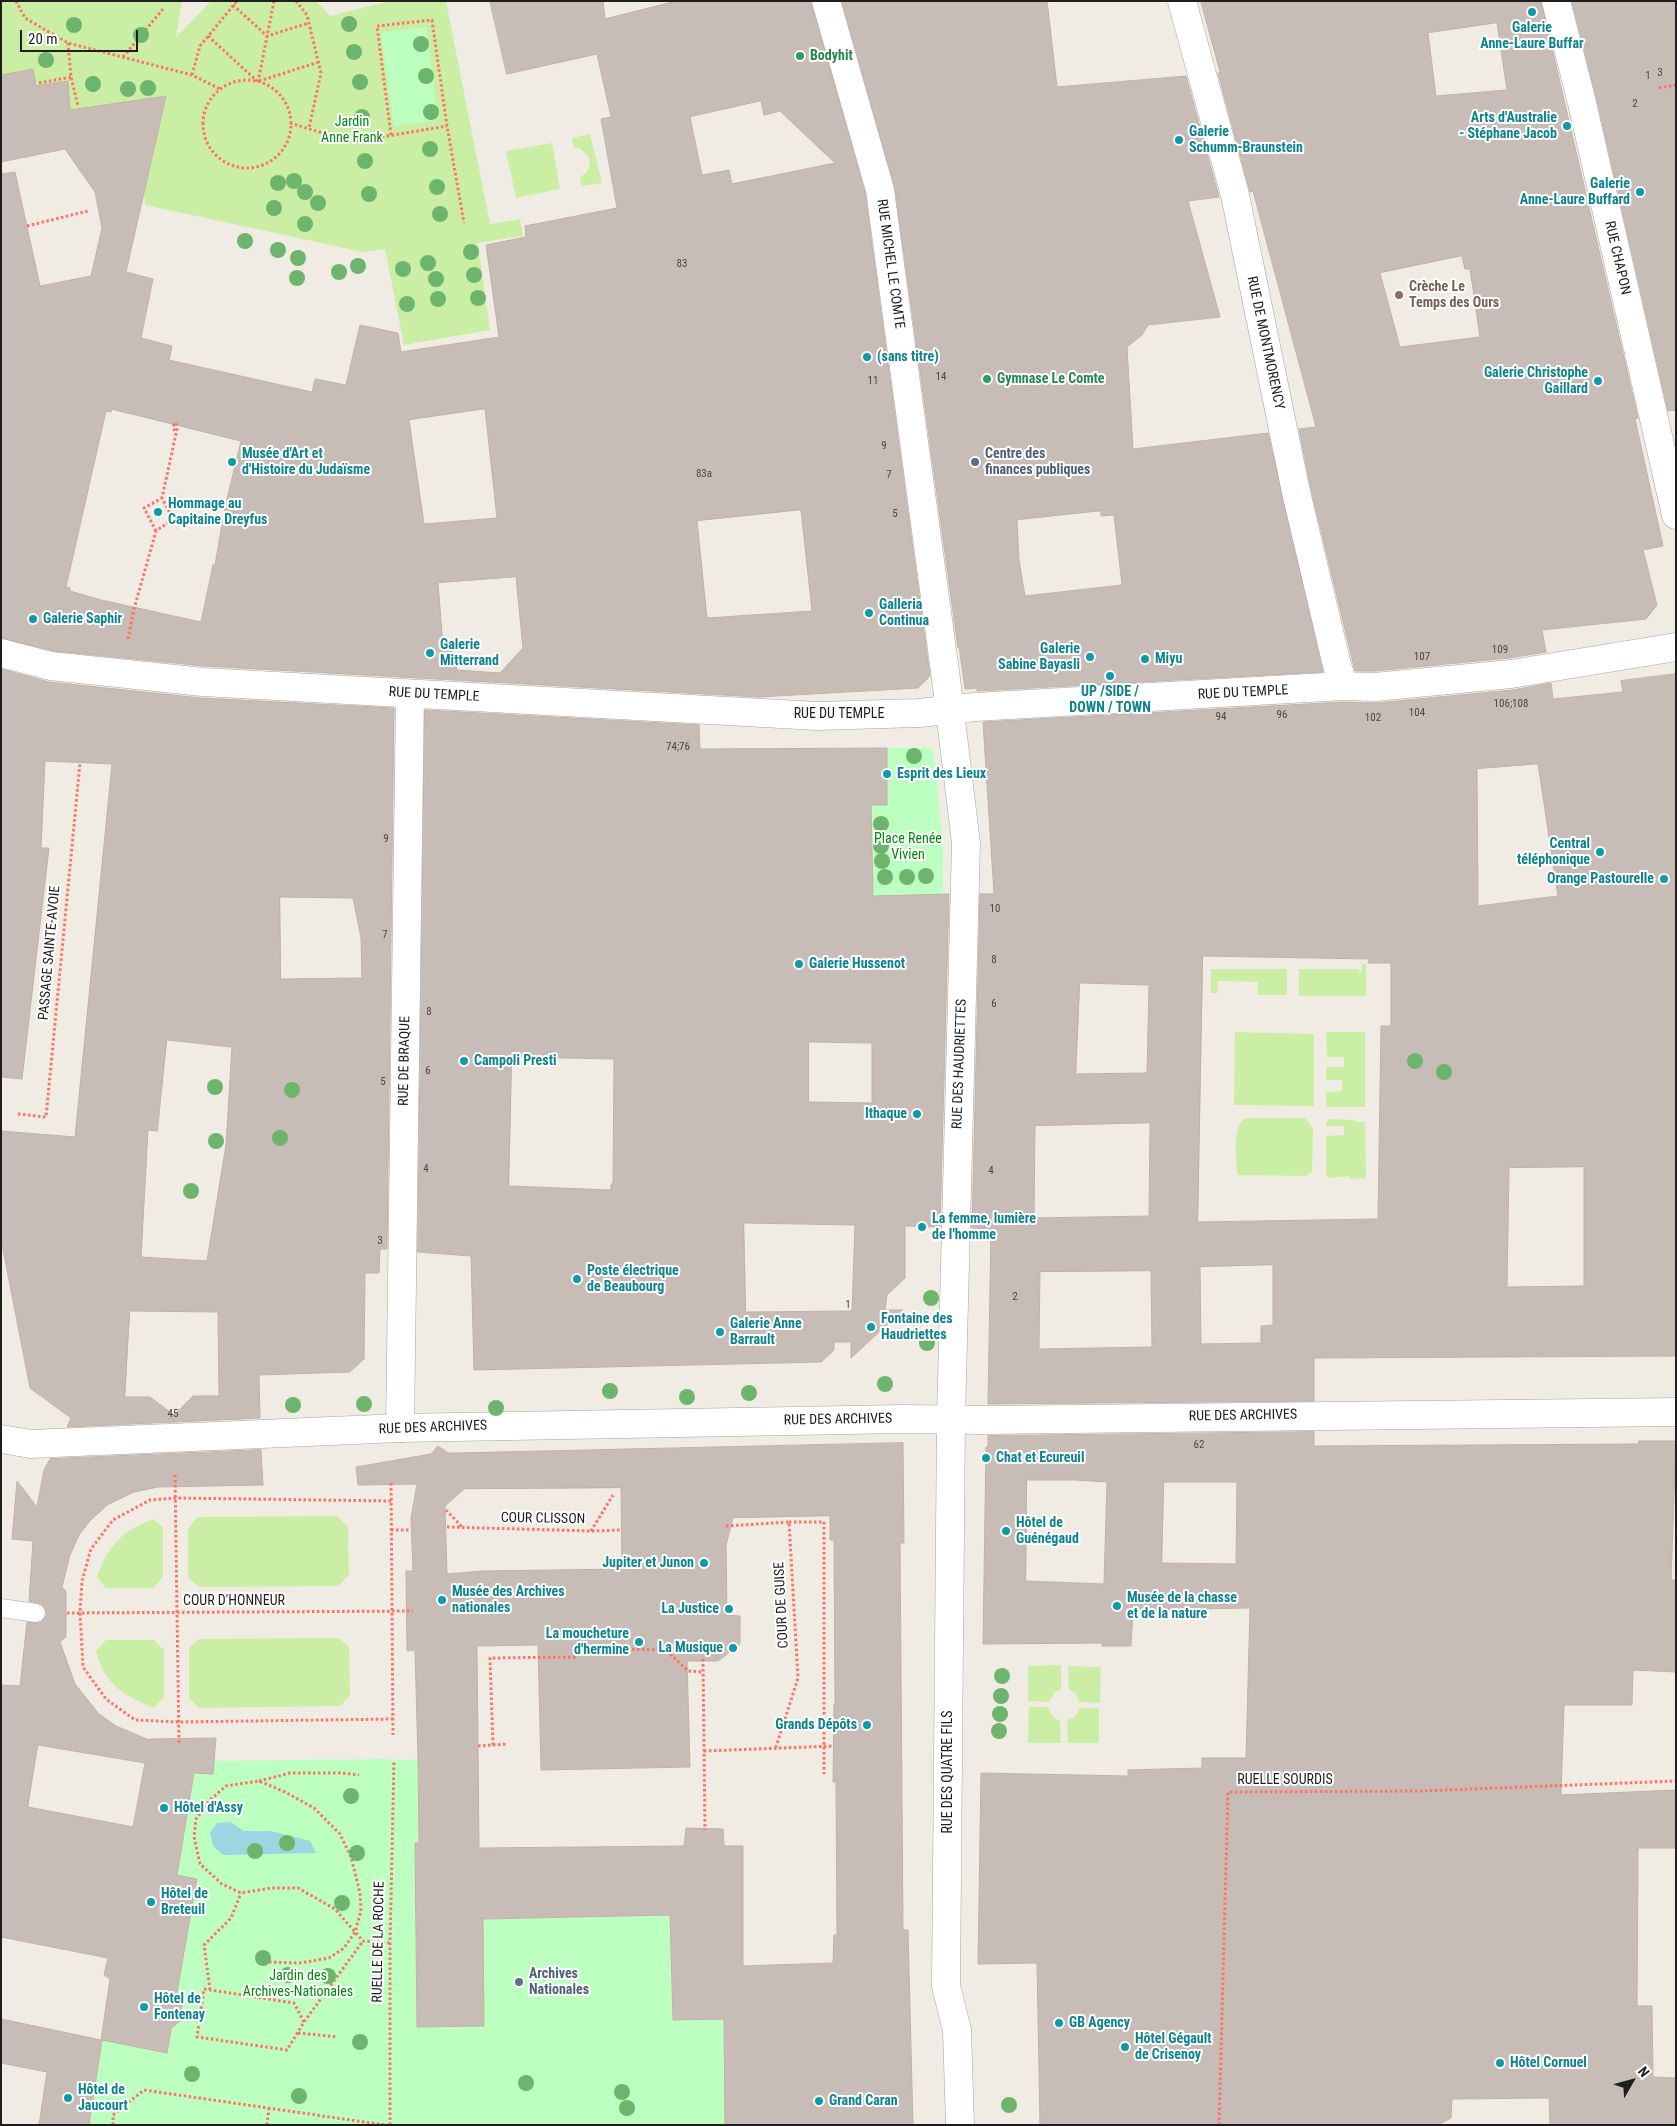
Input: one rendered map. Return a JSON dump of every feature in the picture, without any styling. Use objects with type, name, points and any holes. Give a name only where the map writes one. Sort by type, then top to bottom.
[{"type":"street","name":"RUE MICHEL LE COMTE","points":[[826,1],[880,190],[949,710]]},
{"type":"street","name":"RUE DE MONTMORENCY","points":[[1182,1],[1235,196],[1296,492],[1343,686]]},
{"type":"street","name":"RUE CHAPON","points":[[1556,1],[1582,103],[1676,515]]},
{"type":"street","name":"RUE DU TEMPLE","points":[[1,653],[51,666],[194,681],[817,716],[919,713],[975,707],[1343,686],[1375,687],[1511,674],[1676,647]]},
{"type":"street","name":"RUE DE BRAQUE","points":[[400,1428],[410,694]]},
{"type":"street","name":"RUE DES HAUDRIETTES","points":[[949,710],[966,843],[951,1418]]},
{"type":"street","name":"RUE DES ARCHIVES","points":[[1,1439],[31,1444],[400,1428],[951,1418],[983,1420],[1676,1412]]},
{"type":"street","name":"RUE DES QUATRE FILS","points":[[951,1418],[946,1986],[957,2030],[960,2125]]},
{"type":"lane","points":[[1,1608],[36,1613]]},
{"type":"path","points":[[16,1],[25,18],[68,43],[192,75],[220,89]]},
{"type":"path","points":[[192,75],[200,46],[237,1]]},
{"type":"path","points":[[258,82],[274,1]]},
{"type":"path","points":[[296,1],[307,15],[321,73],[309,128]]},
{"type":"path","points":[[232,5],[268,36]]},
{"type":"path","points":[[123,57],[163,9]]},
{"type":"path","points":[[391,135],[377,26],[432,20],[447,126],[464,223]]},
{"type":"path","points":[[268,36],[309,23]]},
{"type":"path","points":[[208,36],[258,82]]},
{"type":"path","points":[[68,43],[71,77],[78,106]]},
{"type":"path","points":[[258,82],[319,62]]},
{"type":"path","points":[[39,83],[71,77]]},
{"type":"path","points":[[245,80],[258,82],[271,88],[281,97],[288,109],[289,137],[282,150],[271,160],[257,167],[242,167],[228,164],[215,155],[207,143],[203,128],[204,113],[210,100],[220,89],[232,83],[245,80]]},
{"type":"path","points":[[1659,88],[1676,85]]},
{"type":"path","points":[[290,123],[352,142],[447,126]]},
{"type":"path","points":[[27,226],[88,211]]},
{"type":"path","points":[[127,645],[134,609],[156,531],[173,519],[162,498],[176,433]]},
{"type":"path","points":[[156,531],[144,508],[162,498]]},
{"type":"path","name":"PASSAGE SAINTE-AVOIE","points":[[18,1114],[46,1117],[80,763]]},
{"type":"path","points":[[175,1475],[179,1745]]},
{"type":"path","points":[[391,1483],[393,1735]]},
{"type":"path","points":[[591,1531],[613,1495]]},
{"type":"path","points":[[391,1501],[176,1498],[150,1500],[113,1520],[91,1549],[82,1581],[80,1613],[84,1667],[106,1699],[135,1720],[179,1722],[393,1719]]},
{"type":"path","points":[[446,1510],[464,1528]]},
{"type":"path","name":"COUR DE GUISE","points":[[776,1747],[798,1678],[789,1522]]},
{"type":"path","points":[[726,1526],[824,1522],[824,1774]]},
{"type":"path","name":"COUR CLISSON","points":[[447,1528],[622,1530]]},
{"type":"path","points":[[391,1530],[411,1530]]},
{"type":"path","name":"COUR D'HONNEUR","points":[[67,1613],[413,1611]]},
{"type":"path","points":[[493,1745],[490,1658],[574,1657],[575,1646],[666,1650],[688,1671],[703,1671]]},
{"type":"path","points":[[703,1660],[705,1830]]},
{"type":"path","points":[[478,1746],[508,1744]]},
{"type":"path","points":[[704,1751],[833,1746]]},
{"type":"path","name":"RUELLE DE LA ROCHE","points":[[390,2125],[390,1943],[394,1760]]},
{"type":"path","points":[[359,1776],[340,1773],[290,1773],[259,1781],[226,1786],[210,1800],[196,1819],[194,1837],[200,1864],[222,1884],[240,1893],[271,1888],[298,1888],[335,1909],[363,1942],[390,1943]]},
{"type":"path","points":[[259,1781],[314,1808],[340,1834],[351,1857],[360,1893],[361,1911],[355,1932],[344,1948],[329,1958],[300,1962],[269,1962]]},
{"type":"path","name":"RUELLE SOURDIS","points":[[1219,2125],[1228,1792],[1421,1791],[1676,1781]]},
{"type":"path","points":[[210,1990],[204,1945],[231,1918],[240,1893]]},
{"type":"path","points":[[304,2022],[294,2003],[204,1989],[197,2037],[287,2050],[304,2022],[363,1942]]},
{"type":"path","points":[[298,2033],[338,2037]]},
{"type":"path","points":[[112,2125],[113,2115],[144,2090],[384,2125]]},
{"type":"path","points":[[267,2125],[269,2108]]},
{"type":"green space","name":"Jardin Anne Frank","points":[[1,1],[182,1],[176,37],[211,1],[316,1],[330,16],[390,1],[446,1],[490,224],[520,219],[523,236],[478,243],[490,330],[404,345],[385,249],[363,252],[145,205],[144,192],[166,96],[41,115],[33,69],[1,75]]},
{"type":"green space","points":[[426,27],[438,120],[394,126],[381,33]]},
{"type":"green space","points":[[590,134],[602,183],[582,186],[580,177],[589,169],[589,157],[580,148],[574,148],[572,138]]},
{"type":"green space","points":[[552,143],[560,189],[516,198],[506,151]]},
{"type":"green space","name":"Place Renée Vivien","points":[[887,748],[933,748],[943,845],[943,894],[873,896],[871,805]]},
{"type":"green space","points":[[1362,964],[1366,964],[1366,996],[1299,996],[1299,969],[1359,969],[1359,972],[1361,972]]},
{"type":"green space","points":[[1211,969],[1287,969],[1287,995],[1258,995],[1258,982],[1218,981],[1217,993],[1211,993]]},
{"type":"green space","points":[[1235,1032],[1314,1034],[1314,1106],[1234,1105]]},
{"type":"green space","points":[[1326,1032],[1365,1032],[1365,1107],[1326,1107],[1326,1092],[1342,1091],[1342,1080],[1326,1080],[1326,1067],[1344,1067],[1344,1057],[1327,1057]]},
{"type":"green space","points":[[1246,1118],[1305,1118],[1313,1128],[1312,1172],[1306,1176],[1238,1175],[1237,1134],[1238,1127]]},
{"type":"green space","points":[[1330,1119],[1365,1122],[1366,1178],[1349,1179],[1349,1176],[1330,1178],[1326,1175],[1326,1136],[1344,1135],[1344,1126],[1326,1126],[1326,1122]]},
{"type":"green space","points":[[337,1516],[348,1527],[349,1575],[338,1586],[199,1587],[188,1577],[188,1528],[198,1517]]},
{"type":"green space","points":[[153,1519],[163,1527],[163,1577],[153,1588],[106,1588],[97,1577],[111,1548],[125,1534]]},
{"type":"green space","points":[[339,1638],[349,1647],[350,1696],[340,1706],[199,1708],[189,1698],[189,1648],[199,1639]]},
{"type":"green space","points":[[106,1640],[154,1640],[164,1650],[164,1697],[154,1708],[133,1699],[117,1687],[104,1672],[96,1651]]},
{"type":"green space","points":[[1061,1665],[1061,1689],[1054,1693],[1049,1702],[1028,1701],[1028,1666]]},
{"type":"green space","points":[[1068,1666],[1101,1667],[1100,1703],[1079,1702],[1076,1693],[1069,1690]]},
{"type":"green space","points":[[1029,1707],[1048,1707],[1053,1717],[1060,1721],[1061,1743],[1028,1743]]},
{"type":"green space","points":[[1080,1708],[1099,1708],[1099,1743],[1068,1743],[1067,1720],[1075,1717]]},
{"type":"green space","name":"Jardin des Archives-Nationales","points":[[418,1759],[419,1843],[415,1844],[417,2027],[484,2026],[483,1919],[670,1915],[673,2020],[827,2019],[725,2078],[725,2125],[89,2125],[102,2040],[166,2053],[171,2029],[180,2021],[182,2004],[177,1992],[198,1879],[177,1876],[197,1761]]},
{"type":"water","points":[[230,1822],[244,1831],[271,1831],[310,1841],[316,1853],[223,1855],[213,1846],[210,1833],[217,1823]]},
{"type":"building","points":[[490,1],[603,1],[605,19],[676,1],[811,1],[865,193],[930,676],[918,688],[759,697],[204,666],[54,651],[1,638],[1,174],[15,172],[40,286],[91,276],[102,228],[95,192],[65,149],[1,162],[1,75],[33,69],[36,86],[68,81],[70,110],[166,96],[126,272],[153,279],[141,338],[172,346],[169,360],[312,392],[315,379],[346,385],[360,325],[398,333],[401,352],[499,337],[486,245],[526,237],[525,226],[617,208],[601,119],[611,117],[597,54],[507,74]],"holes":[[[761,101],[764,115],[780,111],[835,163],[732,184],[729,170],[702,175],[690,117]],[[111,409],[241,441],[201,622],[101,600],[70,591],[70,588],[66,587],[106,411],[111,412]],[[485,409],[497,518],[424,524],[409,420]],[[801,510],[812,611],[707,618],[697,521]],[[516,577],[523,648],[500,673],[457,670],[454,653],[443,646],[438,583]]]},
{"type":"building","points":[[842,1],[1047,1],[1057,87],[1186,76],[1219,197],[1188,201],[1220,317],[1148,325],[1142,335],[1127,347],[1133,449],[1268,433],[1323,672],[977,691],[977,688],[965,689],[895,188]],"holes":[[[1101,511],[1101,516],[1114,515],[1122,585],[1025,596],[1019,560],[1017,520]]]},
{"type":"building","points":[[1201,1],[1541,1],[1638,418],[1635,419],[1663,546],[1643,550],[1657,605],[1646,619],[1542,630],[1546,652],[1509,658],[1374,671],[1355,671],[1311,489],[1299,429],[1316,427],[1253,191],[1250,192],[1218,73],[1220,73]],"holes":[[[1497,23],[1507,90],[1436,96],[1428,33]],[[1462,256],[1465,269],[1470,269],[1480,337],[1400,347],[1380,273]]]},
{"type":"building","points":[[1572,1],[1676,1],[1676,410],[1668,411],[1597,100]]},
{"type":"building","points":[[1,669],[49,682],[201,698],[394,708],[387,1249],[380,1249],[379,1273],[365,1273],[364,1359],[350,1372],[259,1375],[260,1418],[67,1427],[71,1418],[30,1388],[1,1239],[1,1131],[75,1137],[112,764],[45,761],[41,848],[49,848],[22,1079],[1,1077]],"holes":[[[280,897],[353,898],[361,938],[362,978],[281,979]],[[167,1040],[232,1047],[226,1145],[207,1261],[141,1257],[148,1130],[157,1131]],[[130,1311],[218,1312],[219,1396],[193,1396],[174,1415],[150,1397],[125,1397]]]},
{"type":"building","points":[[1676,674],[1676,1356],[1314,1358],[1314,1401],[988,1404],[991,1229],[972,1228],[980,894],[994,894],[983,722],[1343,702],[1376,703],[1513,690],[1551,683],[1553,699],[1623,692],[1621,681]],"holes":[[[1538,764],[1558,896],[1478,906],[1477,769]],[[1203,956],[1369,959],[1368,963],[1391,963],[1391,1026],[1381,1026],[1378,1219],[1198,1222]],[[1080,983],[1149,985],[1147,1073],[1076,1074]],[[1150,1123],[1149,1216],[1034,1218],[1035,1126]],[[1584,1167],[1584,1286],[1507,1287],[1509,1168]],[[1273,1265],[1273,1325],[1261,1326],[1261,1343],[1201,1344],[1200,1267]],[[1151,1271],[1152,1347],[1039,1349],[1040,1272]]]},
{"type":"building","points":[[425,710],[699,725],[700,749],[887,748],[887,805],[871,805],[873,896],[949,894],[940,1227],[905,1226],[905,1278],[887,1295],[885,1310],[903,1310],[851,1358],[851,1342],[834,1342],[834,1350],[821,1362],[474,1370],[471,1256],[418,1252]],"holes":[[[809,1042],[872,1043],[872,1103],[809,1102]],[[512,1057],[614,1059],[613,1184],[611,1184],[611,1190],[509,1186]],[[744,1223],[855,1225],[852,1311],[746,1312]]]},
{"type":"building","points":[[1314,1432],[1314,1446],[1638,1444],[1639,1441],[1676,1441],[1671,1580],[1676,1580],[1676,1672],[1633,1670],[1632,1705],[1564,1705],[1561,1795],[1676,1790],[1676,1848],[1638,1848],[1637,2006],[1652,2006],[1653,2077],[1676,2078],[1676,2125],[1550,2125],[1549,2098],[1452,2099],[1451,2118],[1438,2125],[1040,2125],[1037,1963],[978,1964],[981,1773],[1128,1776],[1128,1770],[1202,1768],[1202,1758],[1246,1758],[1250,1608],[1133,1610],[1131,1646],[1102,1646],[1102,1643],[983,1644],[986,1447],[988,1447],[988,1436]],"holes":[[[1027,1480],[1107,1482],[1104,1584],[1026,1581]],[[1164,1482],[1237,1482],[1236,1564],[1162,1563]]]},
{"type":"building","points":[[903,1443],[904,1543],[900,1543],[903,1930],[908,1930],[913,2125],[725,2125],[724,2019],[673,2020],[670,1915],[483,1919],[484,2026],[417,2027],[415,1843],[419,1843],[418,1759],[415,1650],[407,1651],[406,1571],[413,1571],[411,1518],[417,1484],[358,1485],[356,1467],[431,1454],[438,1446],[448,1453]],"holes":[[[621,1488],[622,1569],[482,1571],[447,1574],[445,1506],[464,1489]],[[830,1516],[830,1540],[834,1540],[835,1704],[833,1782],[836,1782],[837,1935],[834,1935],[833,1963],[743,1966],[743,1846],[724,1846],[723,1829],[686,1828],[684,1846],[479,1848],[477,1646],[538,1645],[541,1770],[690,1767],[687,1661],[718,1661],[740,1644],[740,1616],[727,1615],[726,1545],[733,1518]]]},
{"type":"building","points":[[261,1450],[263,1485],[158,1487],[134,1492],[107,1505],[89,1522],[79,1535],[70,1555],[62,1587],[66,1591],[66,1637],[60,1642],[75,1684],[99,1714],[116,1726],[149,1740],[216,1738],[213,1774],[194,1773],[177,1875],[197,1879],[177,1992],[182,2004],[180,2021],[171,2029],[167,2053],[102,2040],[89,2125],[39,2125],[47,2072],[1,2063],[1,2019],[101,2040],[110,1979],[104,1975],[108,1958],[1,1937],[1,1685],[20,1686],[27,1622],[40,1623],[47,1614],[42,1604],[29,1601],[33,1541],[12,1539],[17,1481],[37,1507],[44,1470],[50,1459]],"holes":[[[38,1745],[145,1763],[133,1827],[28,1807]]]},
{"type":"place","name":"Galerie Anne-Laure Buffar","points":[[1532,12]]},
{"type":"place","name":"Bodyhit","points":[[800,56]]},
{"type":"place","name":"Arts d'Australie - Stéphane Jacob","points":[[1567,126]]},
{"type":"place","name":"Galerie Schumm-Braunstein","points":[[1179,140]]},
{"type":"place","name":"Galerie Anne-Laure Buffard","points":[[1640,192]]},
{"type":"place","name":"Crèche Le Temps des Ours","points":[[1399,295]]},
{"type":"place","name":"(sans titre)","points":[[867,357]]},
{"type":"place","name":"Gymnase Le Comte","points":[[987,379]]},
{"type":"place","name":"Galerie Christophe Gaillard","points":[[1598,381]]},
{"type":"place","name":"Musée d'Art et d'Histoire du Judaïsme","points":[[232,462]]},
{"type":"place","name":"Centre des finances publiques","points":[[975,462]]},
{"type":"place","name":"Hommage au Capitaine Dreyfus","points":[[158,512]]},
{"type":"place","name":"Galleria Continua","points":[[869,613]]},
{"type":"place","name":"Galerie Saphir","points":[[33,619]]},
{"type":"place","name":"Galerie Mitterrand","points":[[430,653]]},
{"type":"place","name":"Galerie Sabine Bayasli","points":[[1090,657]]},
{"type":"place","name":"Miyu","points":[[1145,659]]},
{"type":"place","name":"UP /SIDE / DOWN / TOWN","points":[[1110,676]]},
{"type":"place","name":"Esprit des Lieux","points":[[887,774]]},
{"type":"place","name":"Central téléphonique","points":[[1600,852]]},
{"type":"place","name":"Orange Pastourelle","points":[[1664,879]]},
{"type":"place","name":"Galerie Hussenot","points":[[799,964]]},
{"type":"place","name":"Campoli Presti","points":[[464,1061]]},
{"type":"place","name":"Ithaque","points":[[917,1114]]},
{"type":"place","name":"La femme, lumière de l'homme","points":[[922,1227]]},
{"type":"place","name":"Poste électrique de Beaubourg","points":[[577,1279]]},
{"type":"place","name":"Fontaine des Haudriettes","points":[[871,1327]]},
{"type":"place","name":"Galerie Anne Barrault","points":[[720,1332]]},
{"type":"place","name":"Chat et Ecureuil","points":[[986,1458]]},
{"type":"place","name":"Hôtel de Guénégaud","points":[[1006,1531]]},
{"type":"place","name":"Jupiter et Junon","points":[[704,1563]]},
{"type":"place","name":"Musée des Archives nationales","points":[[442,1600]]},
{"type":"place","name":"Musée de la chasse et de la nature","points":[[1117,1606]]},
{"type":"place","name":"La Justice","points":[[729,1609]]},
{"type":"place","name":"La moucheture d'hermine","points":[[639,1642]]},
{"type":"place","name":"La Musique","points":[[733,1648]]},
{"type":"place","name":"Grands Dépôts","points":[[867,1725]]},
{"type":"place","name":"Hôtel d'Assy","points":[[164,1808]]},
{"type":"place","name":"Hôtel de Breteuil","points":[[151,1902]]},
{"type":"place","name":"Archives Nationales","points":[[519,1982]]},
{"type":"place","name":"Hôtel de Fontenay","points":[[144,2007]]},
{"type":"place","name":"GB Agency","points":[[1059,2023]]},
{"type":"place","name":"Hôtel Gégault de Crisenoy","points":[[1125,2047]]},
{"type":"place","name":"Hôtel Cornuel","points":[[1500,2063]]},
{"type":"place","name":"Hôtel de Jaucourt","points":[[68,2098]]},
{"type":"place","name":"Grand Caran","points":[[819,2101]]}]
